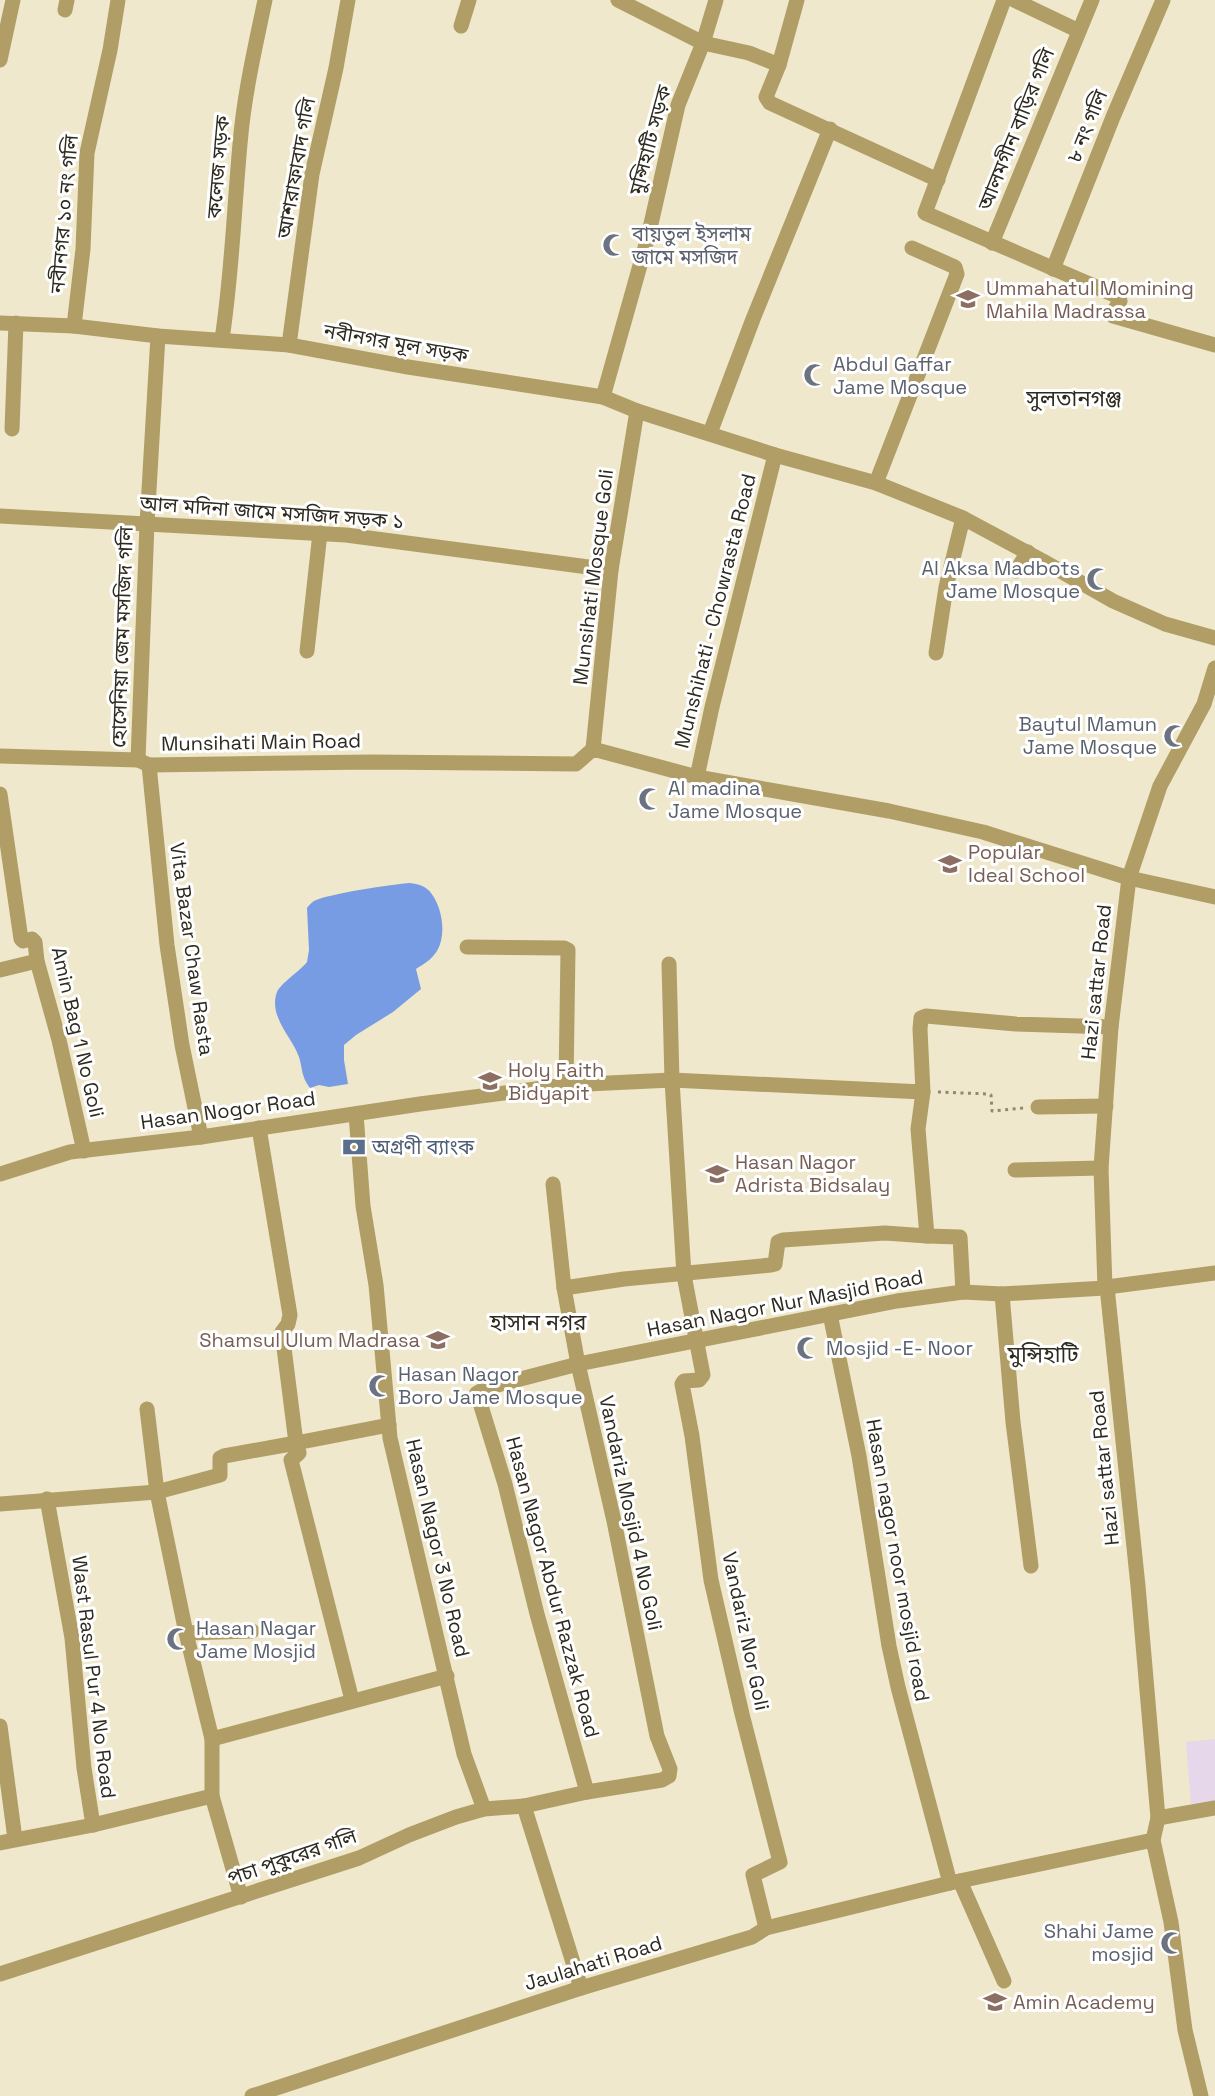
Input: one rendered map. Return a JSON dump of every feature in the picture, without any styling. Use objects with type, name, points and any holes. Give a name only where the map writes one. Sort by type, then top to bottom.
[{"type":"street","points":[[0,60],[13,0]]},
{"type":"street","name":"নবীনগর ১০ নং গলি","points":[[74,326],[83,249],[87,153],[110,50],[118,0]]},
{"type":"street","name":"কলেজ সড়ক","points":[[222,339],[248,80],[265,0]]},
{"type":"street","name":"আশরাফাবাদ গলি","points":[[289,345],[312,174],[336,68],[348,0]]},
{"type":"street","points":[[461,26],[469,0]]},
{"type":"street","name":"মুন্সিহাটি সড়ক","points":[[603,397],[648,237],[662,167],[678,105],[703,43],[716,0]]},
{"type":"street","points":[[797,0],[779,65],[766,97],[767,101],[938,180]]},
{"type":"street","points":[[1004,0],[925,213],[1117,296],[1120,301],[1113,316],[1215,345]]},
{"type":"street","name":"আলমগীন বাড়ির গলি","points":[[1014,0],[1078,31]]},
{"type":"street","name":"আলমগীন বাড়ির গলি","points":[[992,243],[1092,0]]},
{"type":"street","name":"৮ নং গলি","points":[[1053,269],[1162,0]]},
{"type":"street","points":[[622,1],[703,43],[749,53],[779,65]]},
{"type":"street","points":[[710,433],[753,319],[830,129]]},
{"type":"street","points":[[876,483],[957,274],[956,267],[912,248]]},
{"type":"street","name":"নবীনগর মূল সড়ক","points":[[0,322],[74,326],[158,336],[289,345],[408,367],[603,397],[637,411],[776,455],[876,483],[963,518],[1113,601],[1164,624],[1215,638]]},
{"type":"street","points":[[12,429],[16,323]]},
{"type":"street","name":"হোসেনিয়া জেম মসজিদ গলি","points":[[144,763],[147,524],[158,336]]},
{"type":"street","name":"Munsihati Mosque Goli","points":[[593,749],[611,570],[637,411]]},
{"type":"street","name":"Munshihati - Chowrasta Road","points":[[696,777],[756,527],[776,455]]},
{"type":"street","name":"আল মদিনা জামে মসজিদ সড়ক ১","points":[[0,516],[320,533],[611,570]]},
{"type":"street","points":[[936,652],[946,587],[963,518]]},
{"type":"street","points":[[307,651],[320,533]]},
{"type":"street","points":[[1017,571],[1028,552]]},
{"type":"street","name":"Hazi sattar Road","points":[[1153,1840],[1158,1818],[1138,1586],[1106,1288],[1101,1168],[1111,1027],[1129,878],[1160,786],[1204,704],[1215,668]]},
{"type":"street","points":[[593,749],[696,777],[889,811],[983,832],[1129,878],[1215,897]]},
{"type":"street","name":"Munsihati Main Road","points":[[0,756],[144,763],[576,764],[593,749]]},
{"type":"street","name":"Vita Bazar Chaw Rasta","points":[[144,763],[182,1045],[201,1137]]},
{"type":"street","name":"Amin Bag 1 No Goli","points":[[0,794],[21,939],[23,941],[34,940],[37,961],[67,1074],[84,1151]]},
{"type":"street","points":[[467,947],[564,948],[568,951],[566,1085]]},
{"type":"street","points":[[0,970],[37,961]]},
{"type":"street","points":[[669,964],[672,1080],[684,1275],[695,1341]]},
{"type":"street","points":[[927,1236],[918,1129],[923,1092],[921,1018],[927,1016],[1016,1024],[1111,1027]]},
{"type":"street","name":"Hasan Nogor Road","points":[[0,1174],[70,1152],[201,1137],[566,1085],[672,1080],[923,1092]]},
{"type":"street","points":[[1038,1107],[1106,1106]]},
{"type":"street","name":"Hasan Nagor 3 No Road","points":[[356,1114],[363,1206],[376,1285],[389,1425],[400,1486],[464,1754],[484,1809]]},
{"type":"street","points":[[259,1128],[290,1315],[288,1324],[282,1332],[299,1453],[291,1460],[352,1700]]},
{"type":"street","points":[[1015,1170],[1101,1168]]},
{"type":"street","name":"Vandariz Mosjid 4 No Goli","points":[[553,1184],[564,1288],[578,1364],[614,1521],[657,1736],[670,1769],[669,1776],[662,1780],[593,1791]]},
{"type":"street","points":[[564,1288],[775,1264],[778,1242],[783,1240],[885,1233],[960,1237],[963,1292]]},
{"type":"street","name":"Hasan Nagor Nur Masjid Road","points":[[477,1393],[486,1388],[578,1364],[897,1301],[963,1292],[1002,1294],[1106,1288],[1215,1273]]},
{"type":"street","points":[[1002,1294],[1013,1422],[1031,1566]]},
{"type":"street","name":"Hasan nagor noor mosjid road","points":[[830,1314],[859,1456],[889,1646],[898,1687],[955,1882],[1005,1981]]},
{"type":"street","name":"Vandariz Nor Goli","points":[[695,1341],[702,1378],[684,1381],[682,1384],[692,1436],[711,1580],[780,1862],[753,1875],[766,1928]]},
{"type":"street","name":"Hasan Nagor Abdur Razzak Road","points":[[477,1393],[505,1484],[537,1614],[593,1791]]},
{"type":"street","points":[[147,1409],[157,1492],[186,1633],[212,1739],[212,1796],[242,1897]]},
{"type":"street","points":[[0,1504],[157,1492],[220,1475],[219,1461],[224,1456],[389,1425]]},
{"type":"street","name":"Wast Rasul Pur 4 No Road","points":[[47,1500],[72,1638],[84,1768],[93,1825]]},
{"type":"street","points":[[186,1633],[252,1631]]},
{"type":"street","points":[[212,1739],[447,1676]]},
{"type":"street","points":[[0,1726],[8,1841],[93,1825],[212,1796]]},
{"type":"street","name":"পচা পুকুরের গলি","points":[[0,1974],[359,1858],[456,1816],[484,1809],[524,1806],[593,1791]]},
{"type":"street","points":[[524,1806],[581,1988]]},
{"type":"street","points":[[1158,1818],[1215,1808]]},
{"type":"street","points":[[1153,1840],[1171,1922],[1185,2030],[1202,2096]]},
{"type":"street","name":"Jaulahati Road","points":[[252,2096],[581,1988],[752,1937],[766,1928],[955,1882],[1153,1840]]},
{"type":"path","points":[[923,1092],[989,1094],[992,1111],[1038,1107]]},
{"type":"shaded area","points":[[1215,1739],[1215,1802],[1191,1804],[1186,1742]]},
{"type":"water","points":[[410,883],[422,886],[429,891],[435,899],[442,921],[442,937],[437,951],[416,969],[421,989],[393,1012],[344,1045],[348,1084],[329,1087],[319,1085],[310,1088],[296,1049],[278,1018],[275,1001],[279,988],[307,962],[309,950],[307,908],[314,901],[332,895]]},
{"type":"place","name":"বায়তুল ইসলাম জামে মসজিদ","points":[[614,245]]},
{"type":"place","name":"Ummahatul Momining Mahila Madrassa","points":[[968,299]]},
{"type":"place","name":"Abdul Gaffar Jame Mosque","points":[[815,375]]},
{"type":"place","name":"Al Aksa Madbots Jame Mosque","points":[[1098,579]]},
{"type":"place","name":"Baytul Mamun Jame Mosque","points":[[1175,736]]},
{"type":"place","name":"Al madina Jame Mosque","points":[[650,799]]},
{"type":"place","name":"Popular Ideal School","points":[[950,864]]},
{"type":"place","name":"Holy Faith Bidyapit","points":[[490,1081]]},
{"type":"place","name":"অগ্রণী ব্যাংক","points":[[354,1147]]},
{"type":"place","name":"Hasan Nagor Adrista Bidsalay","points":[[717,1174]]},
{"type":"place","name":"Shamsul Ulum Madrasa","points":[[438,1340]]},
{"type":"place","name":"Mosjid -E- Noor","points":[[808,1348]]},
{"type":"place","name":"Hasan Nagor Boro Jame Mosque","points":[[380,1386]]},
{"type":"place","name":"Hasan Nagar Jame Mosjid","points":[[178,1639]]},
{"type":"place","name":"Shahi Jame mosjid","points":[[1172,1943]]},
{"type":"place","name":"Amin Academy","points":[[995,2002]]},
{"type":"district","name":"সুলতানগঞ্জ","points":[[1074,398]]},
{"type":"district","name":"হাসান নগর","points":[[538,1322]]},
{"type":"district","name":"মুন্সিহাটি","points":[[1043,1354]]}]
